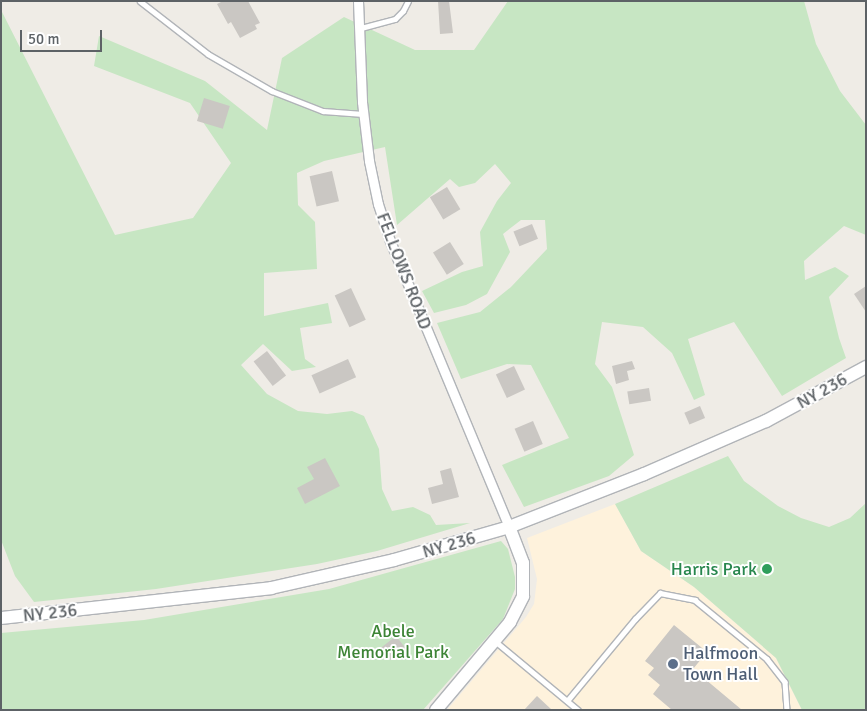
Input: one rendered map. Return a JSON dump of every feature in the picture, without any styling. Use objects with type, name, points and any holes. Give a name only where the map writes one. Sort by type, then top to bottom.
[{"type":"main road","name":"NY 236","points":[[1,618],[271,588],[394,560],[509,527],[644,474],[766,421],[866,367]]},
{"type":"main road","points":[[436,710],[510,622],[523,596],[523,563],[509,527]]},
{"type":"street","name":"FELLOWS ROAD","points":[[358,1],[361,28],[363,114],[368,160],[378,204],[390,241],[509,527]]},
{"type":"lane","points":[[140,1],[208,54],[272,91],[322,111],[363,114]]},
{"type":"lane","points":[[361,28],[395,19],[403,11],[408,1]]},
{"type":"lane","points":[[567,701],[634,620],[660,593],[695,600],[766,659],[785,682],[787,710]]},
{"type":"lane","points":[[494,640],[578,710]]},
{"type":"shaded area","points":[[615,504],[641,551],[694,587],[776,658],[802,710],[447,710],[526,617],[534,604],[537,579],[527,538]]},
{"type":"green space","points":[[508,1],[804,1],[816,44],[840,91],[866,125],[866,235],[844,226],[804,261],[805,280],[835,267],[849,276],[829,297],[846,358],[782,396],[734,322],[688,339],[705,395],[694,400],[672,353],[643,327],[602,322],[595,364],[612,387],[634,455],[609,476],[524,507],[502,465],[569,438],[531,365],[507,364],[461,379],[437,323],[480,312],[511,287],[547,249],[545,220],[521,220],[503,234],[510,252],[487,294],[466,305],[434,313],[422,291],[462,272],[483,266],[480,232],[497,201],[511,183],[495,164],[475,183],[459,187],[450,179],[397,225],[385,147],[324,161],[297,173],[298,205],[315,222],[317,269],[264,273],[264,316],[328,303],[332,323],[300,328],[305,359],[316,367],[292,371],[263,344],[241,365],[267,394],[298,411],[327,414],[352,411],[364,416],[379,449],[382,489],[392,511],[413,507],[430,515],[436,525],[470,523],[377,551],[317,564],[156,589],[34,602],[15,576],[1,540],[1,10],[115,235],[193,218],[231,163],[190,103],[94,66],[99,36],[205,81],[267,130],[282,58],[344,17],[415,50],[474,50]]},
{"type":"green space","name":"Harris Park","points":[[728,456],[744,481],[778,506],[801,518],[829,527],[850,518],[866,503],[866,710],[802,710],[776,658],[694,587],[641,551],[615,504]]},
{"type":"green space","name":"Abele Memorial Park","points":[[501,541],[508,549],[515,577],[515,589],[503,619],[423,710],[1,710],[1,633],[144,620],[329,589]]},
{"type":"building","points":[[223,1],[248,1],[260,23],[255,25],[257,29],[240,38],[231,22],[228,24],[217,4]]},
{"type":"building","points":[[438,1],[449,1],[453,33],[440,34]]},
{"type":"building","points":[[204,98],[230,106],[223,129],[197,121]]},
{"type":"building","points":[[332,171],[339,201],[317,206],[310,176]]},
{"type":"building","points":[[447,187],[460,209],[443,220],[430,197]]},
{"type":"building","points":[[532,224],[538,239],[519,246],[513,231]]},
{"type":"building","points":[[450,242],[464,264],[447,275],[433,253]]},
{"type":"building","points":[[866,286],[866,312],[854,294]]},
{"type":"building","points":[[351,288],[366,320],[349,327],[335,296]]},
{"type":"building","points":[[267,351],[286,375],[273,386],[254,361]]},
{"type":"building","points":[[348,359],[356,377],[320,394],[311,375]]},
{"type":"building","points":[[632,361],[635,369],[627,371],[629,380],[616,384],[612,366]]},
{"type":"building","points":[[514,366],[525,390],[507,398],[496,374]]},
{"type":"building","points":[[649,388],[651,401],[629,404],[627,391]]},
{"type":"building","points":[[700,406],[705,418],[689,425],[684,413]]},
{"type":"building","points":[[533,421],[543,444],[524,452],[515,429]]},
{"type":"building","points":[[325,458],[340,486],[305,504],[297,488],[314,479],[307,467]]},
{"type":"building","points":[[451,468],[459,497],[432,504],[428,488],[443,484],[440,471]]},
{"type":"building","name":"Halfmoon Town Hall","points":[[674,625],[707,652],[693,669],[742,710],[672,710],[653,694],[660,685],[648,675],[654,668],[645,661]]},
{"type":"building","points":[[396,636],[406,649],[391,660],[381,648]]},
{"type":"building","points":[[537,696],[552,710],[524,710]]},
{"type":"place","name":"Harris Park","points":[[767,569]]},
{"type":"place","name":"Halfmoon Town Hall","points":[[673,664]]}]
